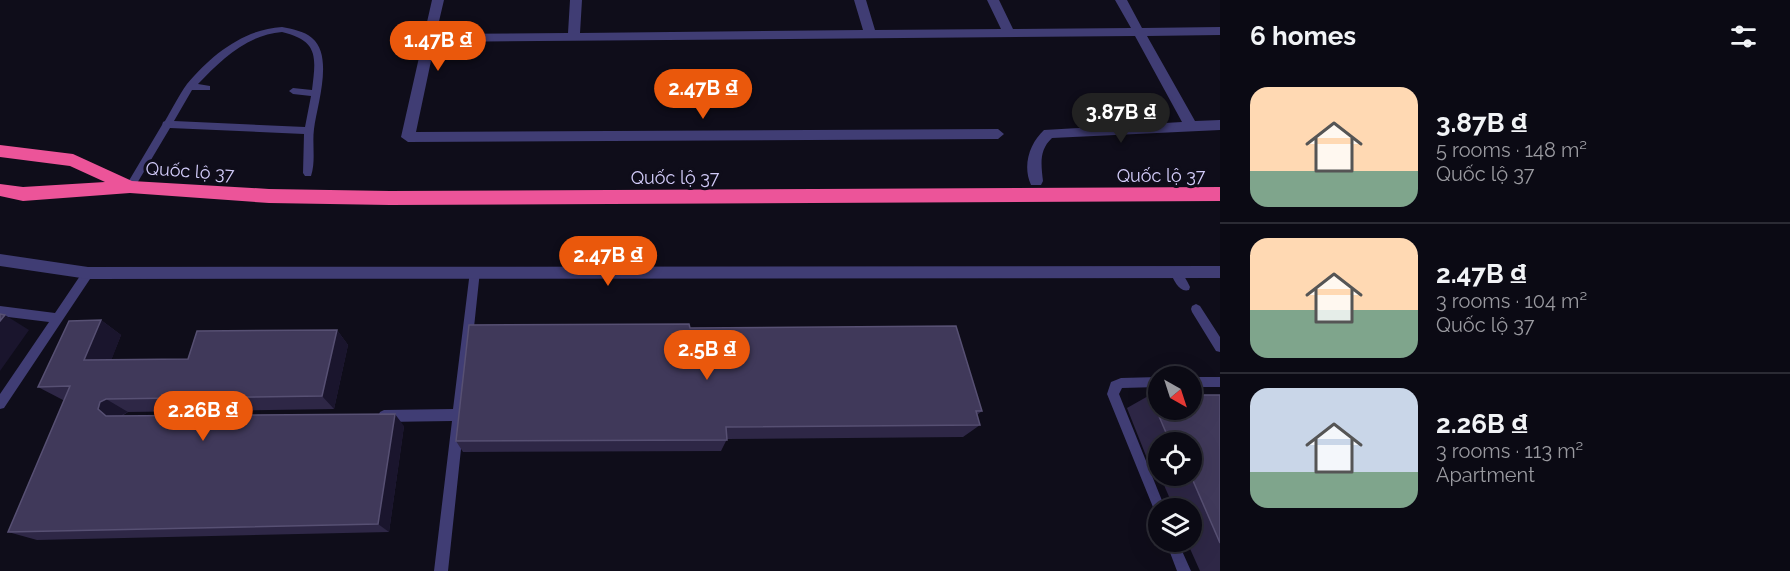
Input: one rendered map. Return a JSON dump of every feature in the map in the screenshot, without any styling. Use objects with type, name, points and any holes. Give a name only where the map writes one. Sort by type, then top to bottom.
[{"type":"highway","name":"Quốc lộ 37","points":[[0,151],[73,160],[130,187]]},
{"type":"highway","name":"Quốc lộ 37","points":[[0,190],[23,194],[130,187],[269,196],[390,198],[1220,194]]},
{"type":"street","points":[[438,0],[408,137],[998,134]]},
{"type":"street","points":[[574,36],[576,0]]},
{"type":"street","points":[[860,0],[870,34]]},
{"type":"street","points":[[993,0],[1009,33]]},
{"type":"street","points":[[1121,0],[1191,126]]},
{"type":"street","points":[[430,38],[1220,31]]},
{"type":"street","points":[[1036,181],[1034,155],[1037,145],[1049,133],[1220,125]]},
{"type":"street","points":[[0,260],[88,273],[1220,272]]},
{"type":"lane","points":[[130,187],[190,87],[226,50],[252,36],[277,29],[291,30],[309,38],[317,52],[316,94],[309,131],[308,173]]},
{"type":"lane","points":[[190,87],[207,88]]},
{"type":"lane","points":[[293,91],[316,94]]},
{"type":"lane","points":[[166,124],[309,131]]},
{"type":"lane","points":[[441,571],[475,271]]},
{"type":"lane","points":[[1175,272],[1185,287]]},
{"type":"lane","points":[[0,404],[88,273]]},
{"type":"lane","points":[[1196,309],[1220,347]]},
{"type":"lane","points":[[0,310],[57,318]]},
{"type":"lane","points":[[1148,382],[1121,383],[1115,386],[1113,394],[1155,498]]},
{"type":"lane","points":[[1202,382],[1220,382]]},
{"type":"lane","points":[[376,416],[459,415]]},
{"type":"lane","points":[[1176,552],[1184,571]]},
{"type":"building","points":[[101,320],[84,360],[188,359],[197,331],[337,330],[322,396],[106,399],[100,402],[98,409],[106,416],[395,414],[378,524],[8,532],[70,386],[38,387],[69,321]]},
{"type":"building","points":[[689,324],[690,328],[956,326],[982,411],[976,411],[980,425],[726,427],[727,440],[456,441],[469,325]]},
{"type":"building","points":[[1202,395],[1220,395],[1220,543],[1195,486],[1202,486],[1202,432],[1166,432],[1161,420],[1202,420]]}]
